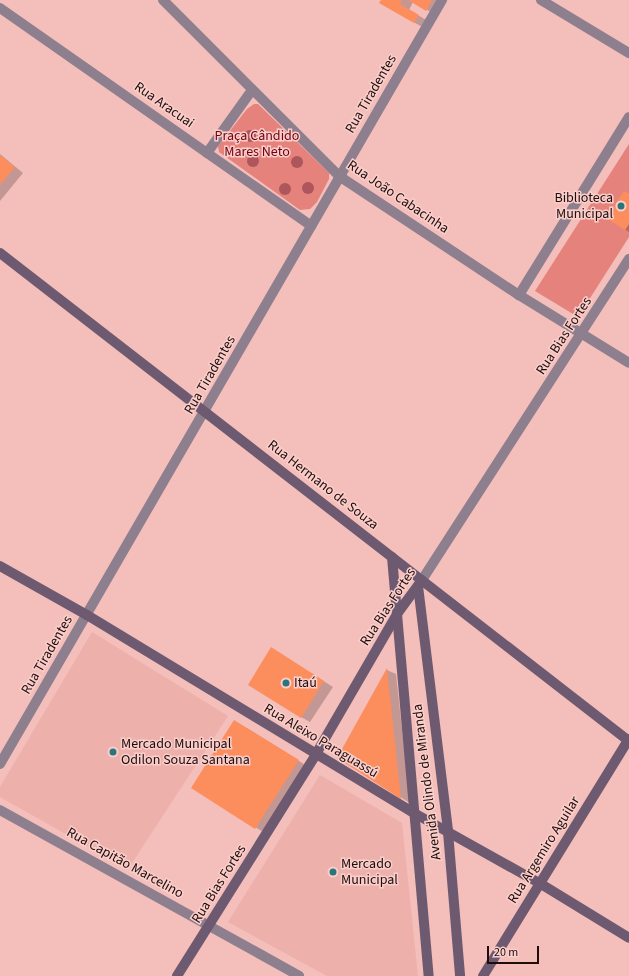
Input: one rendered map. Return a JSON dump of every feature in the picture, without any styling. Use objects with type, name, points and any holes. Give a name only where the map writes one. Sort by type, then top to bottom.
[{"type":"main road","name":"Rua Hermano de Souza","points":[[0,253],[206,411],[392,557],[420,583],[629,740]]},
{"type":"main road","name":"Avenida Olindo de Miranda","points":[[392,557],[429,976]]},
{"type":"main road","name":"Rua Aleixo Paraguassú","points":[[0,566],[86,615],[414,813],[541,884],[629,938]]},
{"type":"main road","name":"Rua Bias Fortes","points":[[177,976],[316,754],[397,614],[420,583]]},
{"type":"main road","name":"Avenida Olindo de Miranda","points":[[420,583],[448,832],[460,976]]},
{"type":"main road","name":"Rua Argemiro Aguilar","points":[[483,976],[629,740]]},
{"type":"street","name":"Rua João Cabacinha","points":[[163,0],[340,176],[519,295],[629,363]]},
{"type":"street","name":"Rua Tiradentes","points":[[0,764],[206,411],[442,0]]},
{"type":"street","points":[[541,0],[629,53]]},
{"type":"street","name":"Rua Aracuai","points":[[0,8],[311,226]]},
{"type":"street","points":[[207,153],[252,90]]},
{"type":"street","points":[[519,295],[629,117]]},
{"type":"street","name":"Rua Bias Fortes","points":[[420,583],[582,335],[629,259]]},
{"type":"street","name":"Rua Capitão Marcelino","points":[[0,810],[299,976]]},
{"type":"shaded area","name":"Mercado Municipal Odilon Souza Santana","points":[[92,632],[228,716],[128,869],[0,797],[0,787]]},
{"type":"shaded area","name":"Mercado Municipal","points":[[320,775],[402,823],[418,976],[327,976],[228,922]]},
{"type":"green space","name":"Praça Cândido Mares Neto","points":[[254,104],[258,104],[329,173],[329,179],[317,202],[310,209],[300,210],[219,152],[218,146],[247,109]]},
{"type":"green space","points":[[629,144],[629,237],[578,317],[535,291]]},
{"type":"building","points":[[381,0],[402,0],[400,4],[419,15],[414,23],[379,3]]},
{"type":"building","points":[[408,0],[432,0],[426,11]]},
{"type":"building","points":[[0,155],[15,167],[0,185]]},
{"type":"building","name":"Biblioteca Municipal","points":[[624,191],[629,194],[629,224],[625,230],[606,218]]},
{"type":"building","name":"Itaú","points":[[271,647],[324,681],[301,718],[248,685]]},
{"type":"building","points":[[387,668],[401,799],[337,758]]},
{"type":"building","points":[[234,720],[299,760],[255,829],[191,788]]},
{"type":"place","name":"Biblioteca Municipal","points":[[621,206]]},
{"type":"place","name":"Itaú","points":[[286,683]]},
{"type":"place","name":"Mercado Municipal Odilon Souza Santana","points":[[113,752]]},
{"type":"place","name":"Mercado Municipal","points":[[333,872]]}]
